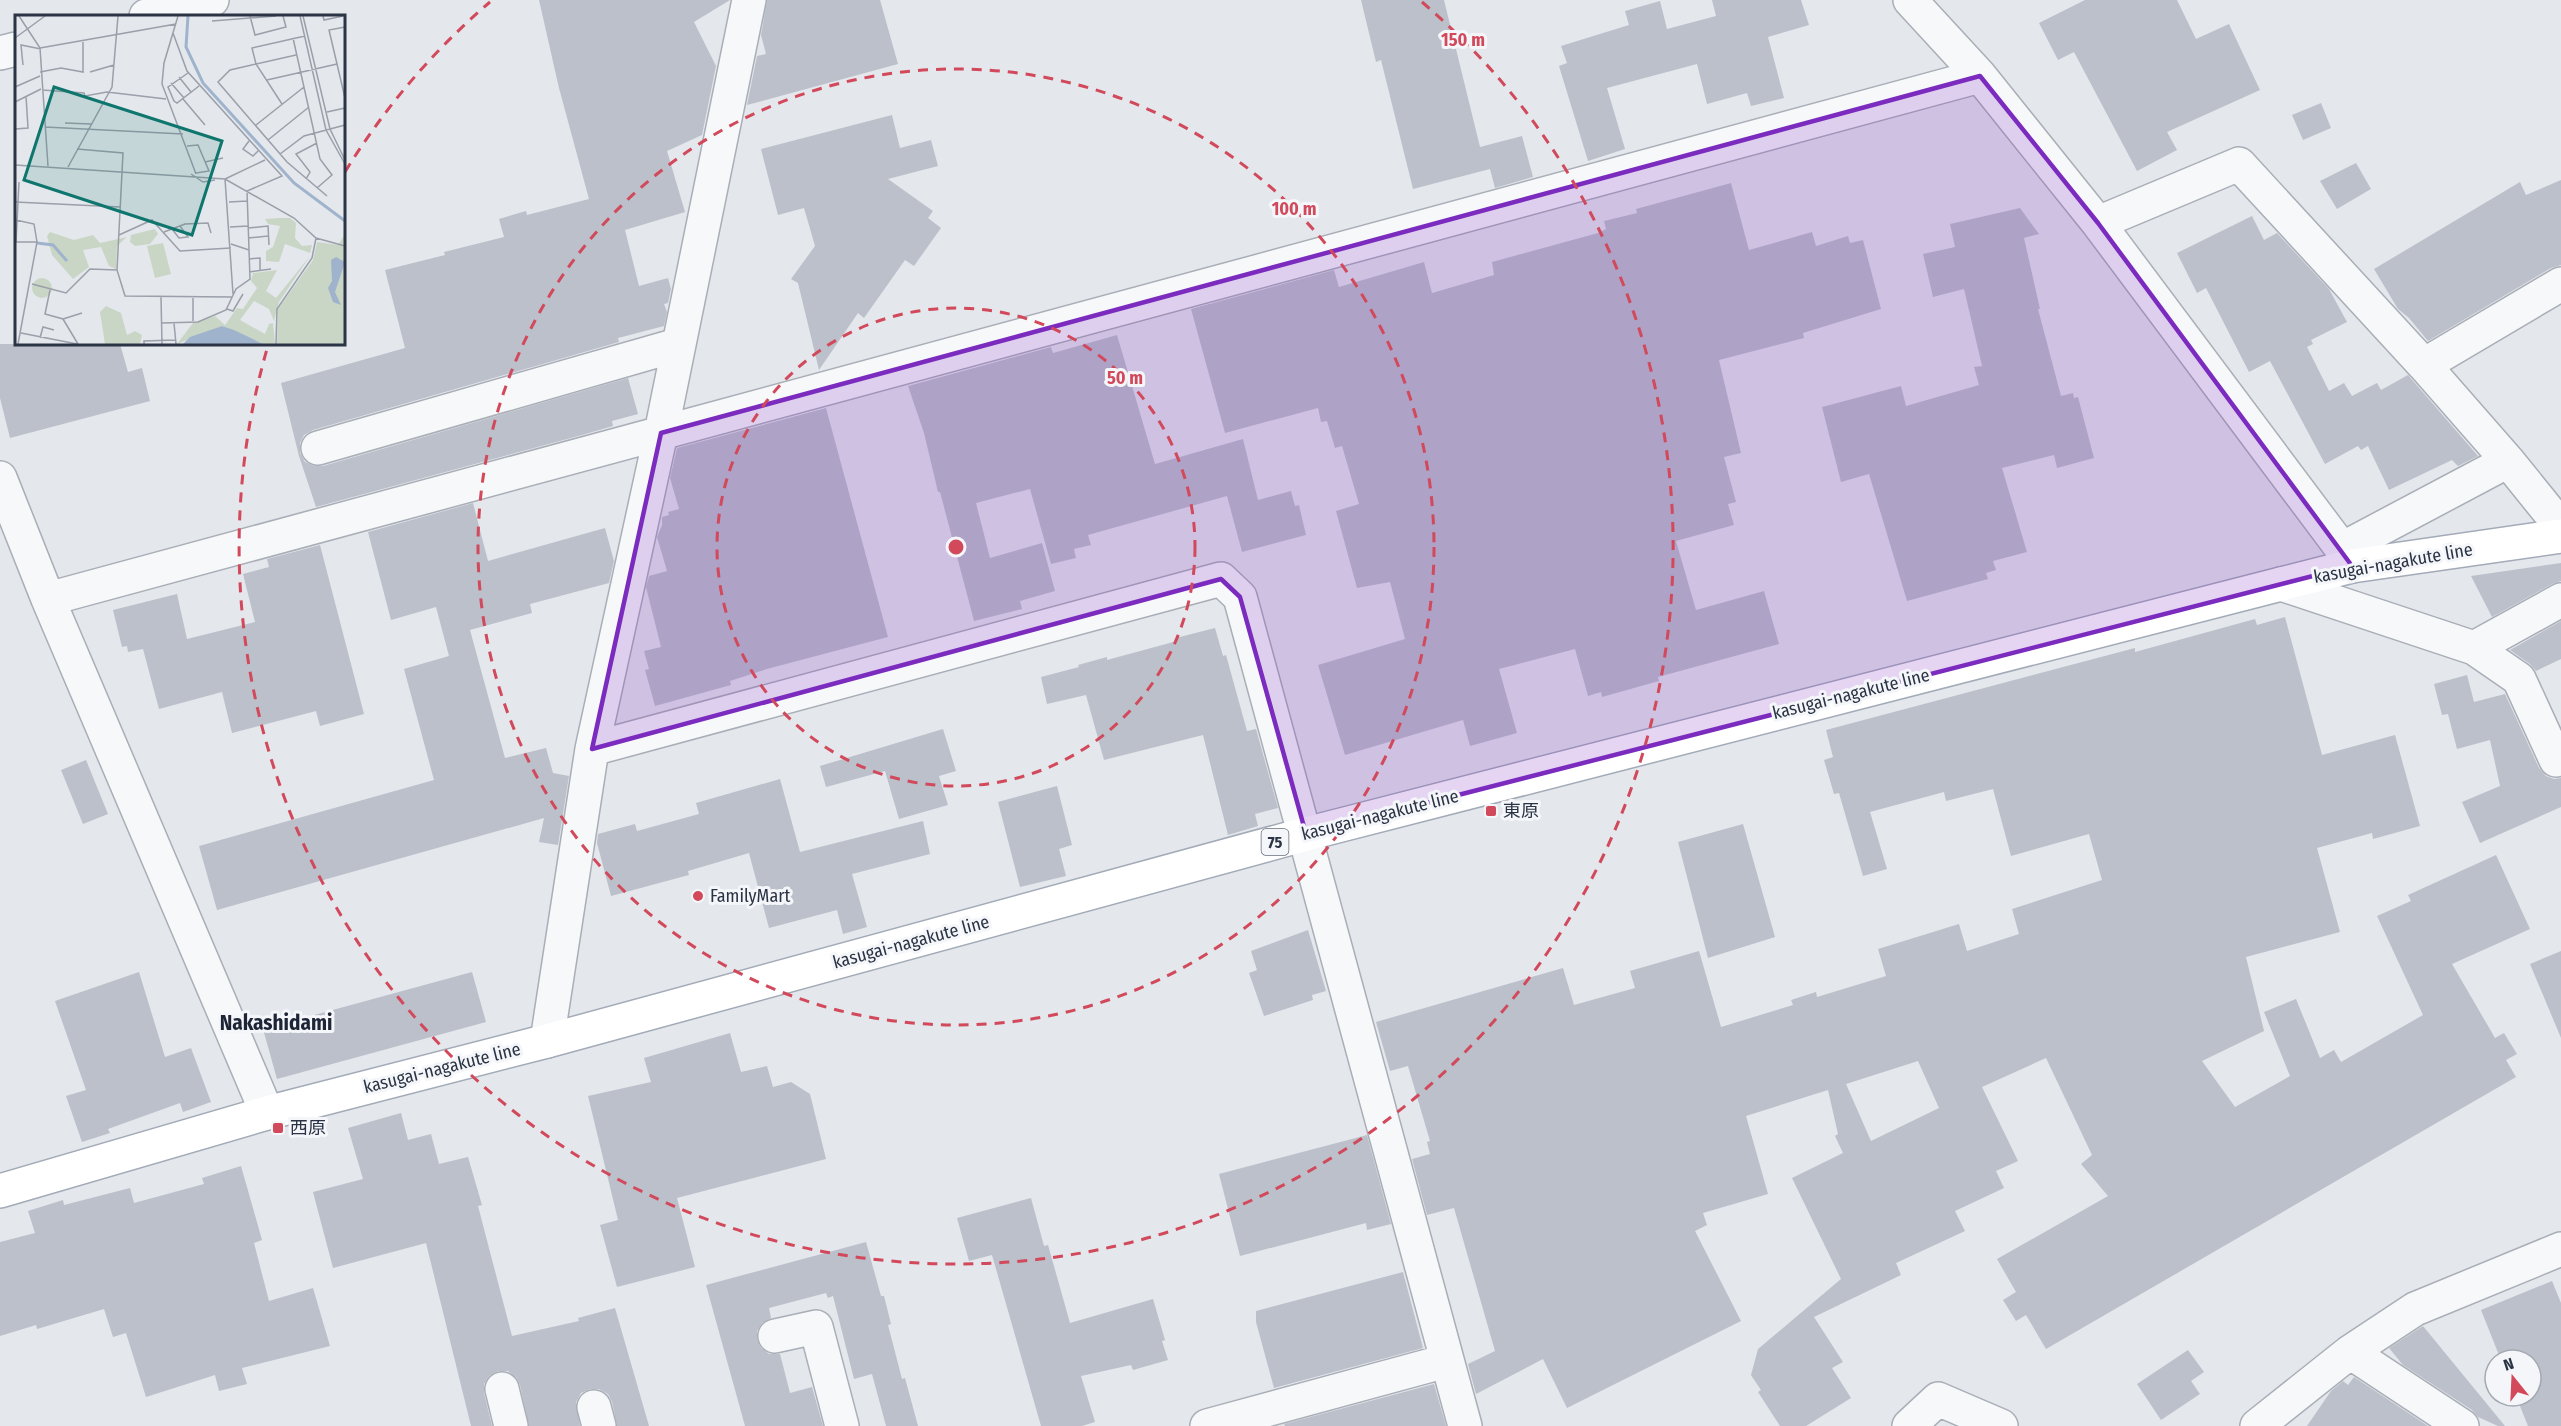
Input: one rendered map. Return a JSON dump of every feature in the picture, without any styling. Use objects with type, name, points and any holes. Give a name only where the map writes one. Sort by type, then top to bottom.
[{"type":"main road","name":"kasugai-nagakute line","points":[[0,1191],[267,1113],[547,1041],[1306,834],[2281,584],[2347,558],[2561,535]]},
{"type":"street","points":[[150,15],[212,0]]},
{"type":"street","points":[[547,1041],[592,749],[749,0]]},
{"type":"street","points":[[1910,0],[1980,76],[2098,223],[2347,558],[2508,460]]},
{"type":"street","points":[[0,53],[15,49]]},
{"type":"street","points":[[48,599],[1151,303],[1980,76]]},
{"type":"street","points":[[2098,223],[2239,164],[2424,364],[2508,460],[2554,518],[2561,535]]},
{"type":"street","points":[[2424,364],[2561,284]]},
{"type":"street","points":[[318,448],[677,345]]},
{"type":"street","points":[[0,478],[48,599],[267,1113]]},
{"type":"street","points":[[592,749],[1221,579],[1240,597],[1465,1426]]},
{"type":"street","points":[[2281,584],[2474,648],[2519,679],[2556,760]]},
{"type":"street","points":[[2474,648],[2561,600]]},
{"type":"street","points":[[2259,1426],[2350,1352],[2415,1309],[2561,1249]]},
{"type":"street","points":[[776,1336],[816,1327],[842,1426]]},
{"type":"street","points":[[2350,1352],[2462,1426]]},
{"type":"street","points":[[1207,1426],[1446,1361]]},
{"type":"street","points":[[502,1389],[511,1426]]},
{"type":"street","points":[[1909,1426],[1938,1399],[2001,1426]]},
{"type":"highlighted area","points":[[1980,76],[2098,223],[2352,566],[2281,584],[1306,834],[1240,597],[1221,579],[592,749],[661,433]]},
{"type":"building","points":[[539,0],[730,0],[694,22],[716,66],[702,135],[667,151],[685,212],[625,230],[639,286],[668,278],[671,289],[668,303],[664,304],[667,312],[664,326],[618,338],[619,342],[313,430],[304,435],[300,443],[300,453],[305,462],[314,466],[323,466],[628,378],[638,414],[612,421],[613,426],[582,435],[316,507],[299,456],[281,383],[405,348],[385,270],[504,237],[499,219],[526,211],[527,215],[589,199],[559,88]]},
{"type":"building","points":[[767,0],[880,0],[898,64],[747,105],[757,56],[766,54],[761,35]]},
{"type":"building","points":[[1361,0],[1444,0],[1480,147],[1522,136],[1533,177],[1495,188],[1490,169],[1413,189],[1381,60],[1376,62]]},
{"type":"building","points":[[1712,0],[1801,0],[1809,25],[1768,37],[1784,98],[1751,106],[1747,93],[1707,104],[1697,64],[1607,88],[1625,149],[1588,161],[1559,66],[1567,63],[1561,46],[1629,25],[1625,11],[1660,1],[1667,29],[1716,16]]},
{"type":"building","points":[[2085,0],[2177,0],[2196,39],[2229,24],[2260,90],[2167,132],[2177,150],[2137,171],[2074,52],[2058,60],[2039,23]]},
{"type":"building","points":[[2321,103],[2331,128],[2303,140],[2292,115]]},
{"type":"building","points":[[892,115],[900,148],[931,140],[938,166],[888,179],[933,211],[928,218],[941,228],[914,266],[905,260],[864,318],[858,313],[819,370],[798,283],[791,279],[815,246],[804,208],[778,215],[761,149]]},
{"type":"building","points":[[2356,163],[2371,189],[2337,209],[2320,181]]},
{"type":"building","points":[[2561,180],[2561,265],[2551,268],[2428,341],[2409,318],[2398,309],[2374,269],[2520,182],[2526,195]]},
{"type":"building","points":[[1731,183],[1749,250],[1812,232],[1816,246],[1848,236],[1850,243],[1863,240],[1881,309],[1803,333],[1804,338],[1719,360],[1741,453],[1724,457],[1736,502],[1728,504],[1734,525],[1676,541],[1696,610],[1764,591],[1779,644],[1658,677],[1659,681],[1602,697],[1601,692],[1588,696],[1575,649],[1499,669],[1517,733],[1470,746],[1463,720],[1345,755],[1318,665],[1405,639],[1390,582],[1357,588],[1336,511],[1359,504],[1342,446],[1335,448],[1327,421],[1321,422],[1318,408],[1225,433],[1191,309],[1334,270],[1339,287],[1424,262],[1432,293],[1494,275],[1492,262],[1598,233],[1606,229],[1604,221],[1637,213],[1636,209]]},
{"type":"building","points":[[2020,208],[2039,234],[2024,238],[2040,309],[2038,309],[2061,396],[2073,393],[2074,398],[2078,397],[2094,458],[2057,468],[2054,455],[2002,468],[2027,552],[1993,561],[1996,570],[1986,573],[1988,579],[1907,601],[1869,474],[1841,482],[1822,407],[1901,386],[1906,406],[1979,385],[1974,367],[1982,366],[1964,289],[1933,297],[1923,254],[1955,247],[1950,224]]},
{"type":"building","points":[[2252,216],[2264,240],[2277,233],[2329,289],[2347,322],[2311,340],[2313,344],[2307,347],[2329,391],[2344,383],[2352,396],[2377,383],[2381,390],[2408,375],[2478,456],[2458,466],[2452,460],[2389,490],[2368,446],[2361,450],[2358,446],[2325,464],[2270,361],[2249,372],[2206,288],[2197,293],[2177,253]]},
{"type":"building","points":[[1117,335],[1155,464],[1243,439],[1258,500],[1291,491],[1295,506],[1299,505],[1306,535],[1242,552],[1227,496],[1088,535],[1091,545],[1074,549],[1076,558],[1051,564],[1030,489],[976,503],[990,558],[1042,543],[1055,591],[1020,601],[1022,609],[974,621],[924,433],[908,386],[1051,347],[1053,353]]},
{"type":"building","points":[[0,344],[120,345],[128,372],[142,368],[150,401],[10,438],[0,398]]},
{"type":"building","points":[[826,408],[888,637],[767,669],[730,681],[731,685],[655,706],[645,670],[649,669],[644,651],[661,647],[646,587],[649,576],[667,571],[657,537],[662,525],[662,517],[669,515],[668,512],[679,509],[670,478],[677,448]]},
{"type":"building","points":[[473,503],[488,561],[605,528],[614,561],[609,583],[530,604],[532,613],[470,630],[505,758],[546,748],[553,773],[569,776],[558,845],[539,842],[544,818],[217,910],[199,846],[434,780],[404,669],[449,656],[436,607],[391,620],[368,532]]},
{"type":"building","points":[[320,545],[364,714],[320,726],[316,711],[232,733],[222,692],[159,709],[143,649],[128,652],[127,646],[122,647],[113,610],[177,594],[187,639],[255,622],[243,574],[269,567],[267,559]]},
{"type":"building","points":[[2561,563],[2561,581],[2492,617],[2471,576]]},
{"type":"building","points":[[2285,617],[2322,755],[2395,735],[2420,826],[2373,839],[2372,833],[2317,848],[2340,932],[2246,957],[2264,1031],[2202,1061],[2235,1107],[2290,1076],[2264,1012],[2296,999],[2320,1058],[2334,1050],[2341,1062],[2423,1015],[2377,916],[2411,901],[2408,895],[2496,855],[2530,929],[2452,964],[2495,1038],[2504,1033],[2517,1054],[2506,1060],[2516,1077],[2046,1349],[2026,1315],[2016,1321],[2003,1300],[2016,1292],[1997,1259],[2108,1196],[2081,1164],[2092,1155],[2046,1058],[1982,1087],[2018,1161],[1996,1171],[2004,1188],[1955,1211],[1965,1231],[1896,1263],[1901,1275],[1814,1317],[1843,1362],[1832,1368],[1851,1398],[1806,1426],[1780,1426],[1758,1392],[1761,1390],[1751,1375],[1758,1349],[1841,1279],[1792,1178],[1843,1153],[1835,1136],[1838,1134],[1828,1090],[1746,1116],[1768,1194],[1703,1213],[1707,1225],[1695,1231],[1741,1321],[1567,1408],[1543,1359],[1476,1394],[1468,1364],[1495,1351],[1454,1208],[1427,1215],[1412,1159],[1430,1154],[1427,1142],[1430,1141],[1408,1066],[1390,1071],[1376,1022],[1563,968],[1574,1005],[1635,988],[1630,971],[1699,951],[1721,1027],[1793,1005],[1791,1000],[1816,992],[1817,997],[1886,976],[1878,949],[1959,924],[1967,951],[2019,934],[2012,909],[2102,880],[2089,834],[2011,856],[1993,789],[1946,801],[1944,792],[1870,812],[1887,869],[1863,876],[1839,793],[1834,794],[1824,760],[1833,757],[1826,730],[2135,648],[2135,652],[2255,619],[2257,625]],"holes":[[[1918,1061],[1939,1108],[1871,1141],[1846,1084]]]},
{"type":"building","points":[[2561,621],[2561,659],[2536,671],[2510,650]]},
{"type":"building","points":[[1215,628],[1223,656],[1226,655],[1247,731],[1256,729],[1278,808],[1255,814],[1258,826],[1228,835],[1203,735],[1104,760],[1086,695],[1047,704],[1041,677],[1107,657],[1107,660],[1177,641],[1176,638]]},
{"type":"building","points":[[2467,675],[2474,702],[2505,694],[2539,768],[2546,776],[2554,779],[2561,778],[2561,807],[2480,843],[2462,802],[2500,786],[2490,740],[2457,749],[2448,714],[2442,715],[2434,684]]},
{"type":"building","points":[[943,729],[956,771],[939,776],[948,805],[899,819],[885,771],[826,787],[820,766]]},
{"type":"building","points":[[86,760],[108,814],[83,824],[61,770]]},
{"type":"building","points":[[780,779],[800,852],[923,821],[930,854],[852,874],[867,927],[843,934],[837,910],[769,928],[749,853],[688,871],[689,875],[611,896],[597,843],[598,834],[635,824],[637,831],[699,814],[696,803]]},
{"type":"building","points":[[1057,786],[1072,845],[1059,849],[1066,876],[1020,887],[998,802]]},
{"type":"building","points":[[1743,824],[1775,937],[1708,958],[1678,842]]},
{"type":"building","points":[[1308,930],[1326,991],[1312,995],[1313,1000],[1264,1016],[1249,973],[1257,970],[1251,951]]},
{"type":"building","points":[[2561,951],[2561,1038],[2530,964]]},
{"type":"building","points":[[139,972],[165,1057],[191,1048],[211,1102],[183,1112],[180,1103],[108,1129],[110,1133],[82,1142],[66,1096],[86,1090],[55,1001]]},
{"type":"building","points":[[472,972],[486,1022],[277,1079],[263,1029]]},
{"type":"building","points":[[730,1033],[741,1072],[767,1066],[773,1087],[791,1082],[810,1094],[826,1159],[677,1198],[695,1267],[617,1287],[600,1225],[618,1220],[588,1096],[651,1082],[644,1058]]},
{"type":"building","points":[[401,1113],[408,1140],[431,1134],[439,1164],[468,1157],[482,1205],[478,1206],[512,1336],[579,1321],[578,1318],[615,1308],[649,1426],[617,1426],[608,1394],[599,1389],[590,1389],[581,1393],[576,1402],[580,1426],[529,1426],[520,1385],[516,1377],[508,1371],[498,1371],[489,1376],[484,1384],[492,1426],[471,1426],[426,1243],[333,1268],[313,1192],[363,1179],[348,1128]]},
{"type":"building","points":[[1367,1135],[1391,1224],[1367,1230],[1366,1223],[1240,1256],[1219,1174]]},
{"type":"building","points":[[241,1166],[262,1240],[254,1243],[269,1301],[313,1288],[330,1346],[242,1368],[247,1384],[219,1391],[215,1375],[146,1397],[126,1333],[113,1337],[104,1309],[37,1329],[36,1325],[0,1336],[0,1242],[35,1233],[28,1211],[63,1200],[64,1205],[130,1188],[134,1203],[204,1184],[202,1178]]},
{"type":"building","points":[[1031,1198],[1044,1246],[1048,1245],[1070,1323],[1153,1299],[1165,1340],[1162,1341],[1168,1360],[1133,1370],[1131,1365],[1081,1376],[1095,1422],[1082,1426],[1041,1426],[992,1255],[969,1261],[957,1218]]},
{"type":"building","points":[[866,1242],[881,1296],[884,1296],[891,1324],[888,1325],[902,1379],[905,1378],[918,1426],[886,1426],[872,1374],[854,1379],[833,1296],[828,1298],[826,1293],[769,1308],[771,1318],[762,1323],[757,1331],[757,1339],[761,1348],[769,1354],[780,1354],[790,1393],[812,1387],[823,1426],[745,1426],[706,1285]]},
{"type":"building","points":[[1403,1272],[1423,1348],[1274,1388],[1256,1322],[1256,1311]]},
{"type":"building","points":[[2552,1281],[2561,1303],[2561,1426],[2528,1426],[2521,1408],[2543,1408],[2543,1348],[2496,1348],[2481,1310]]},
{"type":"building","points":[[2423,1326],[2483,1399],[2483,1408],[2490,1408],[2505,1426],[2498,1426],[2478,1417],[2472,1410],[2403,1365],[2389,1348]]},
{"type":"building","points":[[2188,1350],[2204,1372],[2191,1381],[2200,1394],[2161,1420],[2137,1384]]},
{"type":"building","points":[[2354,1377],[2428,1426],[2307,1426],[2331,1391],[2343,1381],[2348,1385]]},
{"type":"building","points":[[1434,1384],[1446,1426],[1285,1426],[1284,1424]]},
{"type":"place","name":"東原","points":[[1491,811]]},
{"type":"place","name":"FamilyMart","points":[[698,896]]},
{"type":"place","name":"西原","points":[[278,1128]]},
{"type":"district","name":"Nakashidami","points":[[276,1023]]}]
